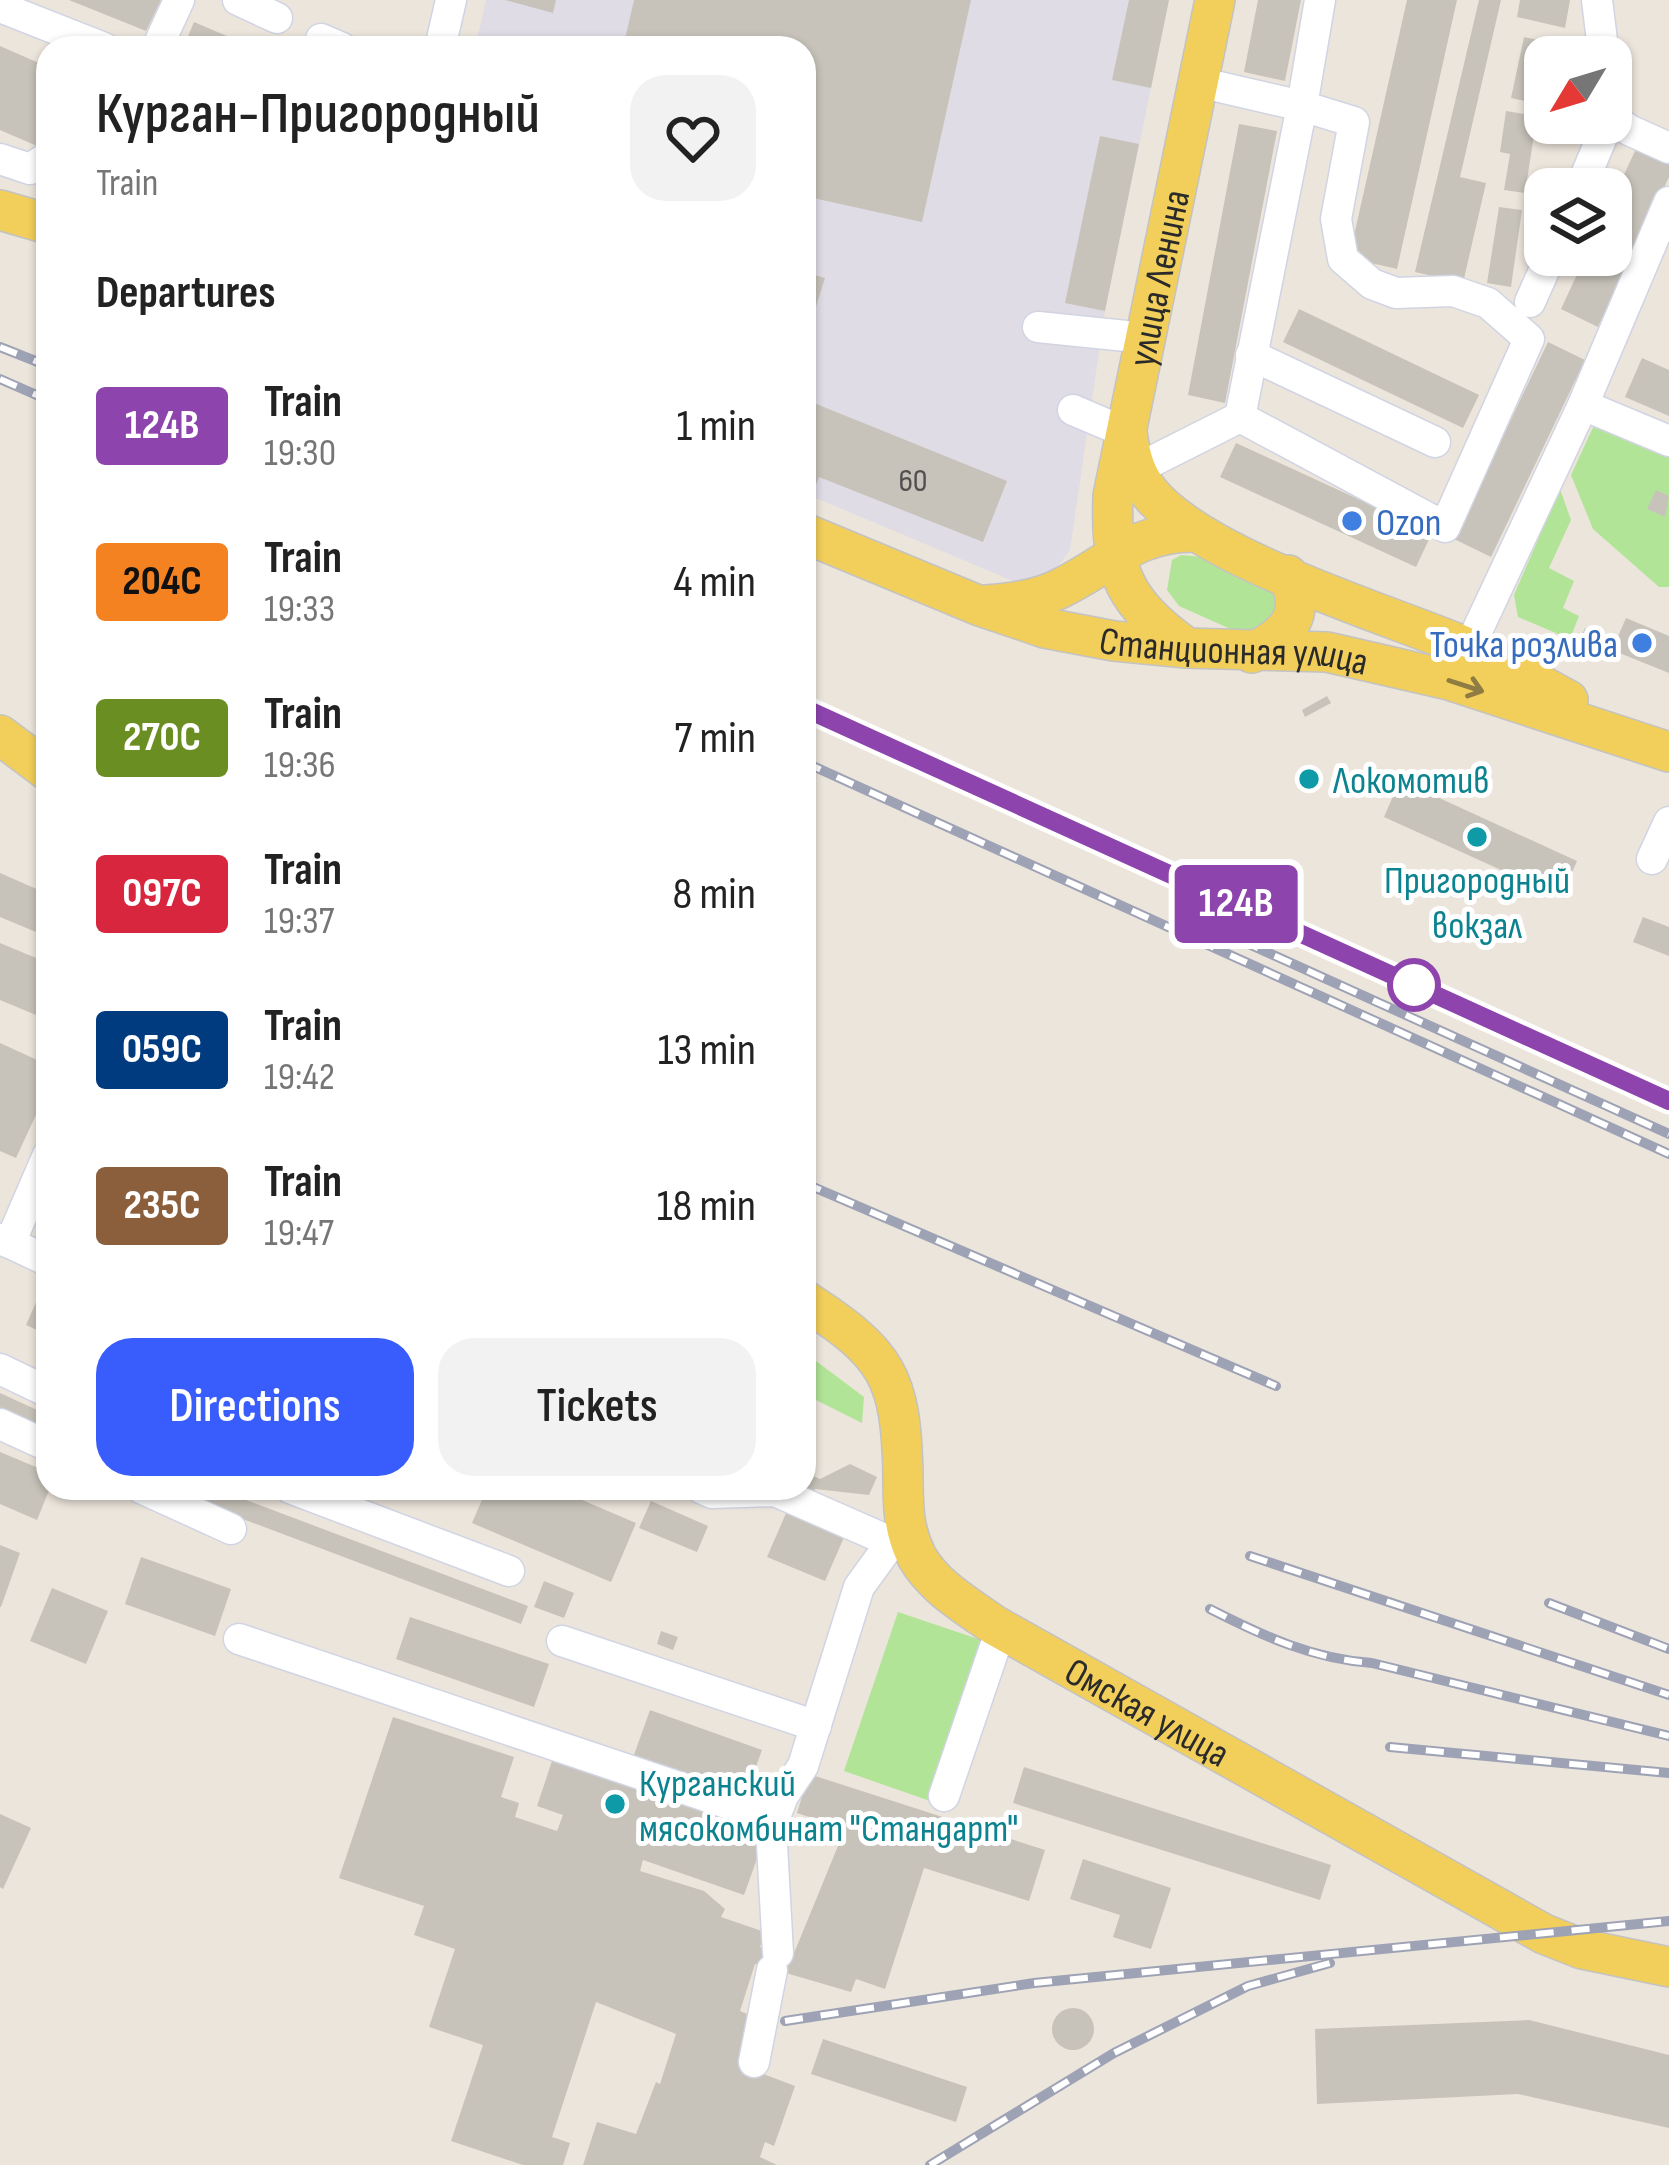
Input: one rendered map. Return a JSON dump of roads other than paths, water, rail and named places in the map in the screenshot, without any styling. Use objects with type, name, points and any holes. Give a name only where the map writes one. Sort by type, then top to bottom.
[{"type":"main road","name":"улица Ленина","points":[[1187,648],[1137,605],[1121,581],[1114,556],[1113,496],[1131,451],[1146,338],[1215,0]]},
{"type":"main road","points":[[0,210],[36,220]]},
{"type":"main road","name":"Станционная улица","points":[[1131,451],[1158,501],[1196,532],[1468,648],[1668,752]]},
{"type":"main road","points":[[980,605],[1022,602],[1054,592],[1143,539],[1168,532],[1196,532]]},
{"type":"main road","name":"Станционная улица","points":[[816,538],[1045,628],[1187,648],[1327,652],[1449,680],[1668,752]]},
{"type":"main road","points":[[1252,653],[1276,640],[1297,611],[1297,595],[1288,575]]},
{"type":"main road","points":[[0,735],[36,761]]},
{"type":"main road","name":"Омская улица","points":[[816,1309],[879,1359],[896,1388],[902,1424],[896,1533],[946,1592],[1001,1628],[1544,1934],[1582,1949],[1669,1967]]},
{"type":"lane","points":[[162,36],[179,0]]},
{"type":"lane","points":[[238,0],[278,18]]},
{"type":"lane","points":[[443,36],[451,0]]},
{"type":"lane","points":[[1240,417],[1320,0]]},
{"type":"lane","points":[[1597,0],[1601,36]]},
{"type":"lane","points":[[0,7],[74,36]]},
{"type":"lane","points":[[1073,410],[1131,451],[1240,417],[1445,527],[1529,339],[1489,303],[1453,291],[1396,293],[1372,284],[1343,259],[1336,219],[1354,122],[1198,82]]},
{"type":"lane","points":[[1632,131],[1669,148]]},
{"type":"lane","points":[[0,159],[30,169],[36,165]]},
{"type":"lane","points":[[1468,648],[1583,405],[1658,261],[1669,202]]},
{"type":"lane","points":[[1530,302],[1542,276]]},
{"type":"lane","points":[[1038,326],[1146,338]]},
{"type":"lane","points":[[1251,355],[1435,442]]},
{"type":"lane","points":[[1583,405],[1669,441]]},
{"type":"lane","points":[[1652,859],[1669,822]]},
{"type":"lane","points":[[36,1179],[5,1241],[36,1255]]},
{"type":"lane","points":[[0,1369],[36,1386]]},
{"type":"lane","points":[[0,1424],[36,1440]]},
{"type":"lane","points":[[168,1500],[231,1528]]},
{"type":"lane","points":[[322,1500],[509,1571]]},
{"type":"lane","points":[[754,2062],[775,1962],[771,1827],[783,1796],[803,1766],[859,1587],[896,1533],[801,1500]]},
{"type":"lane","points":[[944,1796],[1001,1628]]},
{"type":"lane","points":[[239,1639],[774,1819]]},
{"type":"lane","points":[[562,1641],[816,1726]]},
{"type":"railway","points":[[0,347],[36,361]]},
{"type":"railway","points":[[0,379],[36,395]]},
{"type":"railway","points":[[816,713],[1669,1101]]},
{"type":"railway","points":[[816,767],[1669,1154]]},
{"type":"railway","points":[[1209,926],[1669,1134]]},
{"type":"railway","points":[[816,1188],[1276,1386]]},
{"type":"railway","points":[[1250,1556],[1669,1695]]},
{"type":"railway","points":[[1549,1603],[1669,1649]]},
{"type":"railway","points":[[1210,1609],[1309,1651],[1669,1736]]},
{"type":"railway","points":[[1390,1747],[1669,1773]]},
{"type":"railway","points":[[785,2021],[1034,1983],[1669,1921]]},
{"type":"railway","points":[[930,2165],[1114,2053],[1248,1986],[1330,1963]]},
{"type":"train","name":"124В","points":[[816,713],[1669,1101]]},
{"type":"place","name":"Ozon","points":[[1352,521]]},
{"type":"place","name":"Точка розлива","points":[[1642,643]]},
{"type":"place","name":"Локомотив","points":[[1309,779]]},
{"type":"place","name":"Пригородный вокзал","points":[[1477,837]]},
{"type":"place","name":"Курганский мясокомбинат \"Стандарт\"","points":[[615,1804]]}]
